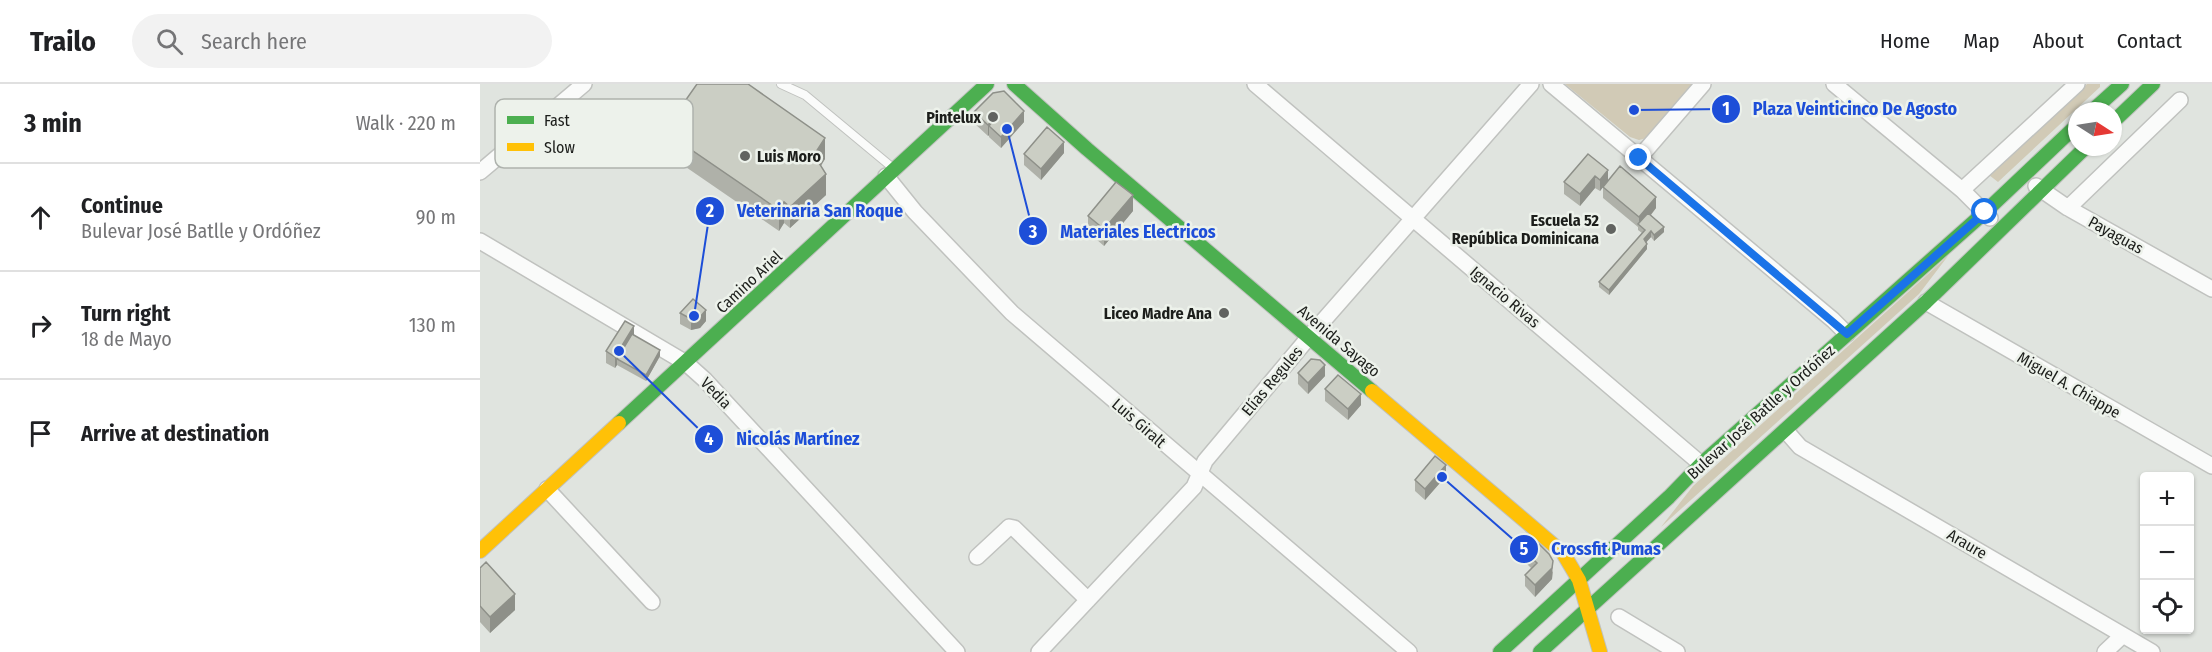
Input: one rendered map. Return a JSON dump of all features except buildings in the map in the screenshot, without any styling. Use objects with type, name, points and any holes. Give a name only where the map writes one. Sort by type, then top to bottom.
[{"type":"main road","name":"Camino Ariel","points":[[480,552],[987,84]]},
{"type":"main road","name":"Avenida Sayago","points":[[1014,84],[1087,149],[1563,553],[1579,580],[1600,652]]},
{"type":"main road","points":[[2102,102],[2121,84]]},
{"type":"main road","points":[[2122,113],[2153,84]]},
{"type":"main road","name":"Bulevar José Batlle y Ordóñez","points":[[1500,652],[1701,464],[1985,212],[2068,134]]},
{"type":"main road","name":"Bulevar José Batlle y Ordóñez","points":[[1540,652],[1926,302],[2076,156]]},
{"type":"street","points":[[566,99],[584,84]]},
{"type":"street","name":"Ignacio Rivas","points":[[1255,84],[1701,464]]},
{"type":"street","name":"Elías Regules","points":[[1039,652],[1194,487],[1205,461],[1309,337],[1531,84]]},
{"type":"street","points":[[1551,84],[1847,334]]},
{"type":"street","points":[[1639,158],[1703,84]]},
{"type":"street","points":[[1834,84],[1962,190],[2000,228]]},
{"type":"street","points":[[1962,190],[2078,84]]},
{"type":"street","points":[[2067,208],[2180,100]]},
{"type":"street","points":[[480,172],[495,159]]},
{"type":"street","name":"Luis Giralt","points":[[890,173],[915,212],[1012,313],[1409,652]]},
{"type":"street","name":"Payaguas","points":[[2026,175],[2040,190],[2067,208],[2212,289]]},
{"type":"street","name":"Vedia","points":[[480,241],[686,363],[705,380],[957,652]]},
{"type":"street","name":"Miguel A. Chiappe","points":[[1926,302],[2212,466]]},
{"type":"street","name":"Araure","points":[[1786,431],[1800,447],[2152,652]]},
{"type":"street","points":[[547,489],[652,602]]},
{"type":"street","points":[[977,557],[1009,527],[1014,528],[1088,600]]},
{"type":"street","points":[[1618,617],[1677,652]]},
{"type":"street","points":[[2104,652],[2123,635]]},
{"type":"lane","points":[[781,84],[805,95],[890,173]]},
{"type":"shaded area","points":[[1565,84],[1693,84],[1647,138],[1639,140],[1630,137]]},
{"type":"shaded area","points":[[2087,84],[2100,84],[2100,87],[2084,102],[2068,102],[2068,117],[1998,182],[1989,175]]},
{"type":"shaded area","points":[[1948,256],[1919,294],[1661,527],[1693,486]]},
{"type":"traffic: fast","points":[[619,423],[987,84]]},
{"type":"traffic: fast","points":[[1014,84],[1087,149],[1372,391]]},
{"type":"traffic: fast","points":[[2102,102],[2122,84]]},
{"type":"traffic: fast","points":[[2122,113],[2153,84]]},
{"type":"traffic: fast","points":[[1500,652],[1669,497],[1701,464],[1985,212],[2068,134]]},
{"type":"traffic: fast","points":[[1540,652],[1926,302],[2077,156]]},
{"type":"traffic: slow","points":[[1372,391],[1563,553],[1579,580],[1600,652]]},
{"type":"traffic: slow","points":[[480,551],[619,423]]},
{"type":"place","name":"Plaza Veinticinco De Agosto","points":[[1634,110]]},
{"type":"place","name":"Pintelux","points":[[993,117]]},
{"type":"place","name":"Materiales Electricos","points":[[1007,129]]},
{"type":"place","name":"Luis Moro","points":[[745,156]]},
{"type":"place","name":"Escuela 52 República Dominicana","points":[[1611,229]]},
{"type":"place","name":"Liceo Madre Ana","points":[[1224,313]]},
{"type":"place","name":"Veterinaria San Roque","points":[[694,316]]},
{"type":"place","name":"Nicolás Martínez","points":[[619,351]]},
{"type":"place","name":"Crossfit Pumas","points":[[1442,477]]},
{"type":"route","points":[[1639,158],[1847,334],[1985,212]]}]
